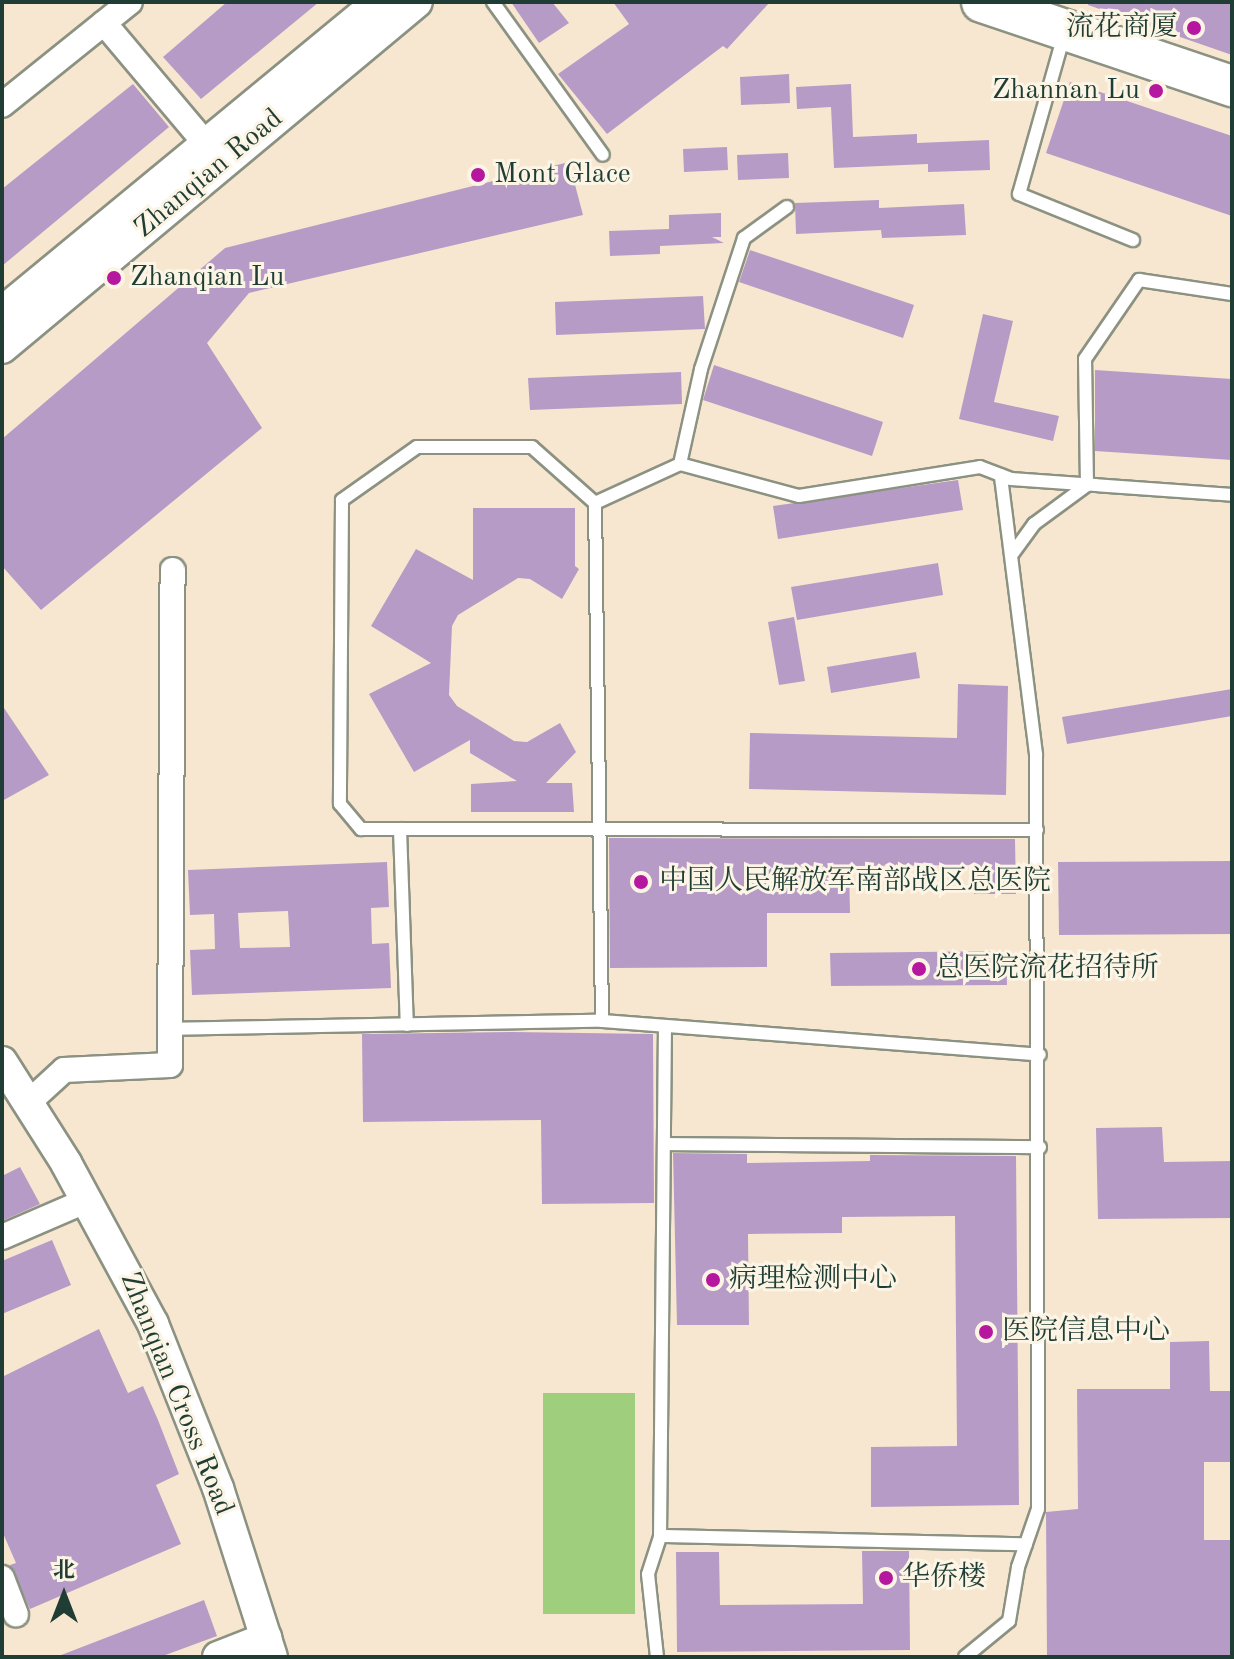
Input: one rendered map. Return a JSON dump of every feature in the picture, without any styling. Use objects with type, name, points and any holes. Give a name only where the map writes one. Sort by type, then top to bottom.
[{"type":"main road","points":[[982,2],[1232,86]]},
{"type":"street","points":[[2,105],[130,2]]},
{"type":"street","name":"Zhanqian Road","points":[[6,302],[378,2]]},
{"type":"street","name":"Zhanqian Road","points":[[2,348],[417,2]]},
{"type":"street","points":[[104,23],[205,143]]},
{"type":"street","points":[[28,1103],[64,1070],[170,1065],[173,570]]},
{"type":"street","name":"Zhanqian Cross Road","points":[[2,1062],[88,1200],[171,1366],[269,1648]]},
{"type":"street","points":[[2,1237],[88,1200]]},
{"type":"street","points":[[2,1578],[16,1614]]},
{"type":"street","points":[[218,1657],[269,1648]]},
{"type":"lane","points":[[493,2],[603,155]]},
{"type":"lane","points":[[1064,32],[1019,194],[1133,240]]},
{"type":"lane","points":[[680,464],[701,369],[744,238],[787,207]]},
{"type":"lane","points":[[1087,485],[1085,359],[1139,280],[1232,294]]},
{"type":"lane","points":[[602,1021],[599,829],[595,503],[532,447],[417,447],[342,500],[340,804],[361,829],[599,829],[1037,830]]},
{"type":"lane","points":[[595,503],[680,464],[799,496],[980,467],[1001,475],[1087,485],[1232,495]]},
{"type":"lane","points":[[965,1657],[1009,1621],[1026,1544],[1038,1509],[1040,1055],[1036,754],[1001,475]]},
{"type":"lane","points":[[1013,553],[1034,524],[1087,485]]},
{"type":"lane","points":[[400,829],[407,1025]]},
{"type":"lane","points":[[169,1029],[602,1021],[1040,1055]]},
{"type":"lane","points":[[657,1657],[648,1574],[660,1536],[665,1026]]},
{"type":"lane","points":[[664,1144],[1040,1147]]},
{"type":"lane","points":[[660,1536],[1026,1544]]},
{"type":"green space","points":[[543,1393],[635,1393],[635,1614],[543,1614]]},
{"type":"building","points":[[227,2],[319,2],[201,99],[163,57]]},
{"type":"building","points":[[511,2],[552,2],[569,23],[539,43]]},
{"type":"building","points":[[613,2],[770,2],[727,49],[723,46],[607,134],[558,74],[629,24]]},
{"type":"building","name":"流花商厦","points":[[1089,2],[1232,2],[1232,55],[1088,5]]},
{"type":"building","points":[[789,74],[790,103],[741,105],[740,77]]},
{"type":"building","points":[[1070,82],[1232,136],[1232,216],[1046,153]]},
{"type":"building","points":[[133,84],[169,127],[2,266],[2,189]]},
{"type":"building","points":[[851,84],[853,137],[917,134],[917,143],[989,140],[990,170],[928,172],[928,164],[834,168],[831,107],[797,109],[796,87]]},
{"type":"building","points":[[727,147],[728,170],[684,172],[683,149]]},
{"type":"building","points":[[788,153],[789,178],[738,180],[737,155]]},
{"type":"building","points":[[569,162],[583,215],[249,293],[207,343],[262,428],[41,610],[2,566],[2,439],[225,248]]},
{"type":"building","points":[[879,200],[879,208],[964,204],[966,235],[882,238],[881,230],[796,234],[795,203]]},
{"type":"building","points":[[721,213],[721,237],[712,237],[724,243],[660,246],[660,254],[610,256],[609,231],[669,229],[669,215]]},
{"type":"building","points":[[750,250],[914,305],[903,338],[739,282]]},
{"type":"building","points":[[703,296],[705,329],[556,335],[555,302]]},
{"type":"building","points":[[983,314],[1013,321],[994,402],[1059,416],[1053,441],[959,419]]},
{"type":"building","points":[[714,365],[883,422],[872,456],[703,400]]},
{"type":"building","points":[[1095,370],[1232,379],[1232,460],[1095,451]]},
{"type":"building","points":[[681,372],[682,404],[530,410],[528,378]]},
{"type":"building","points":[[958,480],[963,510],[778,539],[773,506]]},
{"type":"building","points":[[473,508],[575,508],[575,566],[579,569],[562,599],[530,579],[518,578],[458,615],[452,626],[449,695],[457,706],[514,741],[527,742],[560,723],[576,752],[546,783],[572,783],[574,812],[471,812],[471,784],[517,781],[470,753],[470,740],[414,772],[369,694],[431,663],[371,626],[416,549],[473,580]]},
{"type":"building","points":[[938,563],[943,595],[797,620],[791,587]]},
{"type":"building","points":[[794,617],[805,681],[779,685],[768,622]]},
{"type":"building","points":[[916,652],[920,678],[831,693],[827,667]]},
{"type":"building","points":[[958,684],[1008,686],[1006,795],[749,789],[750,733],[957,738]]},
{"type":"building","points":[[1232,689],[1232,716],[1067,744],[1062,717]]},
{"type":"building","points":[[2,705],[49,775],[2,801]]},
{"type":"building","points":[[609,838],[1015,839],[1016,894],[974,894],[974,865],[849,866],[850,913],[767,913],[767,967],[610,968]]},
{"type":"building","points":[[1232,861],[1232,934],[1059,935],[1058,862]]},
{"type":"building","points":[[387,862],[389,907],[371,908],[372,944],[389,943],[391,988],[192,995],[190,950],[215,949],[214,914],[190,915],[188,870]],"holes":[[[288,911],[290,947],[240,948],[238,913]]]},
{"type":"building","name":"总医院流花招待所","points":[[1006,951],[1007,985],[831,986],[830,953]]},
{"type":"building","points":[[362,1034],[653,1034],[654,1203],[542,1204],[541,1120],[363,1122]]},
{"type":"building","points":[[1162,1127],[1164,1162],[1232,1161],[1232,1218],[1098,1219],[1096,1128]]},
{"type":"building","name":"医院信息中心","points":[[673,1153],[747,1154],[747,1163],[870,1161],[870,1155],[1016,1156],[1019,1505],[871,1507],[871,1447],[957,1446],[955,1216],[842,1217],[842,1233],[748,1234],[749,1325],[677,1325]]},
{"type":"building","points":[[20,1167],[40,1204],[2,1221],[2,1176]]},
{"type":"building","points":[[52,1240],[71,1285],[2,1314],[2,1261]]},
{"type":"building","points":[[99,1329],[128,1393],[143,1386],[179,1474],[156,1485],[181,1544],[30,1609],[10,1565],[16,1563],[2,1531],[2,1377]]},
{"type":"building","points":[[1209,1341],[1210,1391],[1232,1391],[1232,1462],[1204,1462],[1204,1540],[1232,1540],[1232,1657],[1047,1657],[1046,1512],[1078,1509],[1077,1389],[1170,1389],[1170,1342]]},
{"type":"building","name":"华侨楼","points":[[862,1551],[909,1551],[910,1650],[677,1652],[676,1552],[719,1552],[720,1605],[863,1604]]},
{"type":"building","points":[[204,1600],[217,1636],[160,1657],[56,1657]]},
{"type":"place","name":"流花商厦","points":[[1194,28]]},
{"type":"place","name":"Zhannan Lu","points":[[1156,91]]},
{"type":"place","name":"Mont Glace","points":[[478,175]]},
{"type":"place","name":"Zhanqian Lu","points":[[114,278]]},
{"type":"place","name":"中国人民解放军南部战区总医院","points":[[641,882]]},
{"type":"place","name":"总医院流花招待所","points":[[919,969]]},
{"type":"place","name":"病理检测中心","points":[[713,1280]]},
{"type":"place","name":"医院信息中心","points":[[986,1332]]},
{"type":"place","name":"华侨楼","points":[[886,1578]]}]
